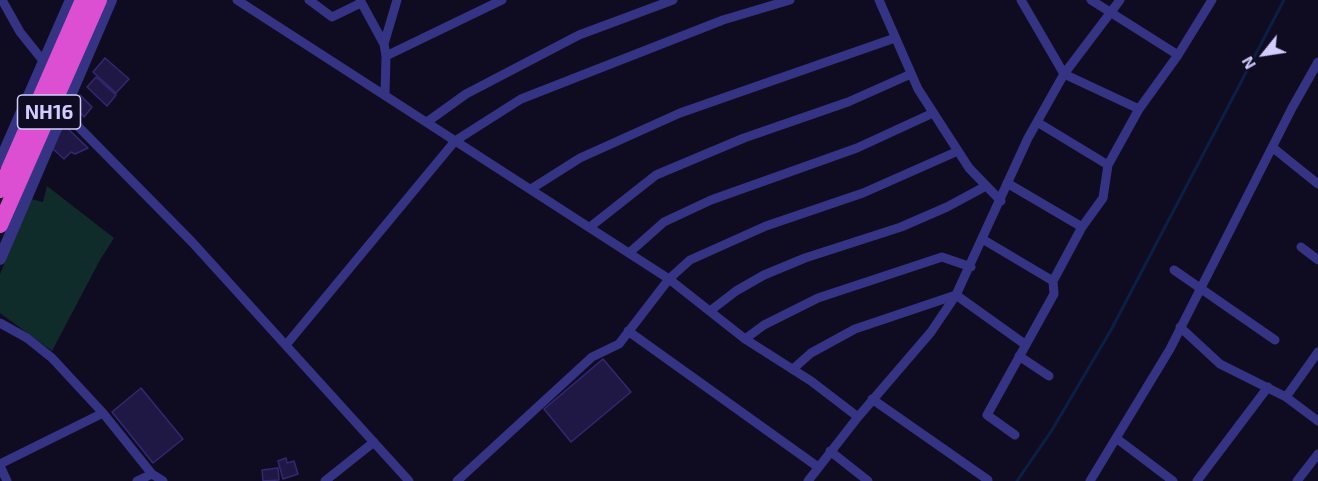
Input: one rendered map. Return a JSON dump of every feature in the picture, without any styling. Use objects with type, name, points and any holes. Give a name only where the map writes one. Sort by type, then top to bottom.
[{"type":"highway","name":"NH16","points":[[0,188],[83,0]]},
{"type":"highway","name":"NH16","points":[[0,225],[59,107],[99,0]]},
{"type":"street","points":[[2,0],[20,32],[44,62]]},
{"type":"street","points":[[0,162],[71,0]]},
{"type":"street","points":[[0,260],[59,107],[111,0]]},
{"type":"street","points":[[237,0],[669,279],[745,339],[793,369],[858,417]]},
{"type":"street","points":[[309,0],[332,17],[360,1],[384,44],[387,56],[385,94]]},
{"type":"street","points":[[384,44],[397,0]]},
{"type":"street","points":[[387,56],[502,0]]},
{"type":"street","points":[[427,122],[466,94],[579,35],[673,0]]},
{"type":"street","points":[[286,345],[455,141],[532,94],[723,20],[790,0]]},
{"type":"street","points":[[879,0],[911,74],[933,113],[958,151],[1001,201]]},
{"type":"street","points":[[1021,0],[1064,74],[1139,109]]},
{"type":"street","points":[[1091,0],[1178,55]]},
{"type":"street","points":[[807,481],[872,399],[931,332],[956,295],[984,240],[1007,183],[1037,122],[1064,74],[1120,0]]},
{"type":"street","points":[[1015,435],[987,415],[1054,294],[1053,281],[1082,227],[1103,198],[1107,165],[1139,109],[1178,55],[1212,0]]},
{"type":"street","points":[[531,189],[580,158],[680,113],[895,38]]},
{"type":"street","points":[[1090,481],[1180,327],[1318,62]]},
{"type":"street","points":[[590,227],[656,176],[744,138],[848,102],[911,74]]},
{"type":"street","points":[[1308,79],[1318,86]]},
{"type":"street","points":[[59,107],[192,242],[409,481]]},
{"type":"street","points":[[629,253],[664,222],[711,200],[857,148],[933,113]]},
{"type":"street","points":[[1037,122],[1107,165]]},
{"type":"street","points":[[1272,147],[1318,184]]},
{"type":"street","points":[[457,481],[592,357],[619,344],[669,279],[690,260],[766,226],[863,193],[958,151]]},
{"type":"street","points":[[1007,183],[1082,227]]},
{"type":"street","points":[[710,312],[736,291],[764,275],[805,258],[900,227],[947,207],[986,186]]},
{"type":"street","points":[[984,240],[1053,281]]},
{"type":"street","points":[[1301,247],[1318,260]]},
{"type":"street","points":[[745,339],[764,325],[818,298],[942,257],[971,267]]},
{"type":"street","points":[[1174,270],[1275,340]]},
{"type":"street","points":[[956,295],[1026,345]]},
{"type":"street","points":[[793,369],[811,353],[855,328],[956,295]]},
{"type":"street","points":[[0,323],[27,338],[52,358],[103,413],[152,474],[163,481]]},
{"type":"street","points":[[1180,327],[1220,364],[1286,397],[1318,422]]},
{"type":"street","points":[[628,331],[818,467]]},
{"type":"street","points":[[1286,397],[1318,352]]},
{"type":"street","points":[[1019,356],[1049,376]]},
{"type":"street","points":[[1197,481],[1268,387]]},
{"type":"street","points":[[872,399],[988,480]]},
{"type":"street","points":[[7,481],[0,465],[103,413]]},
{"type":"street","points":[[1116,438],[1173,481]]},
{"type":"street","points":[[325,481],[374,442]]},
{"type":"street","points":[[830,452],[868,481]]},
{"type":"street","points":[[1297,481],[1318,454]]},
{"type":"street","points":[[137,481],[152,474]]},
{"type":"green space","points":[[47,186],[114,238],[52,351],[0,313],[0,274],[31,199],[43,202]]},
{"type":"building","points":[[105,58],[129,79],[116,93],[93,72]]},
{"type":"building","points":[[96,77],[116,95],[107,106],[87,87]]},
{"type":"building","points":[[80,95],[92,107],[84,117],[79,111],[75,116],[69,110]]},
{"type":"building","points":[[64,125],[88,148],[75,154],[71,152],[64,159],[52,148]]},
{"type":"building","points":[[603,359],[631,392],[571,442],[544,409]]},
{"type":"building","points":[[141,388],[183,439],[153,463],[112,412]]},
{"type":"building","points":[[286,458],[287,463],[294,461],[298,474],[283,479],[278,461]]},
{"type":"building","points":[[278,468],[279,480],[263,481],[262,470]]},
{"type":"waterway","points":[[1017,481],[1052,430],[1111,330],[1284,0]]}]
